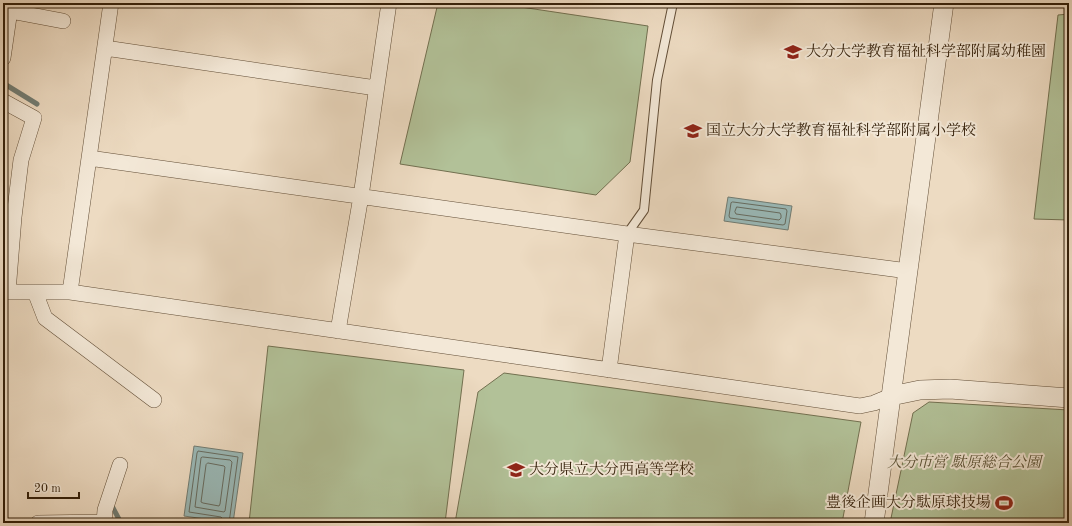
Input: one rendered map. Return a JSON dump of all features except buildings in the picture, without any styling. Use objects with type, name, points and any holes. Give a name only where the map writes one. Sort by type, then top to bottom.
[{"type":"street","points":[[70,292],[111,3]]},
{"type":"street","points":[[338,331],[389,3]]},
{"type":"street","points":[[874,523],[944,3]]},
{"type":"street","points":[[3,58],[10,7],[63,21]]},
{"type":"street","points":[[105,48],[376,88]]},
{"type":"street","points":[[3,101],[34,118],[21,160],[5,292],[70,292],[860,406],[874,403],[891,396],[920,390],[950,389],[1069,398]]},
{"type":"street","points":[[89,158],[627,234],[908,271]]},
{"type":"street","points":[[609,370],[627,234]]},
{"type":"street","points":[[34,292],[45,318],[154,400]]},
{"type":"street","points":[[38,523],[104,523],[105,510],[120,466]]},
{"type":"lane","points":[[627,234],[644,210],[657,80],[673,3]]},
{"type":"green space","points":[[438,3],[494,3],[648,26],[630,162],[596,195],[400,164]]},
{"type":"green space","points":[[1069,14],[1069,220],[1034,219],[1058,15]]},
{"type":"green space","points":[[268,346],[464,370],[445,523],[249,523]]},
{"type":"green space","points":[[504,373],[861,422],[842,523],[455,523],[478,392]]},
{"type":"green space","name":"大分市営 駄原総合公園","points":[[929,402],[1069,410],[1069,523],[890,523],[913,413]]},
{"type":"water","points":[[728,197],[792,206],[788,230],[724,221]]},
{"type":"water","points":[[194,446],[243,453],[233,523],[184,516]]},
{"type":"waterway","points":[[3,83],[37,104]]},
{"type":"waterway","points":[[112,506],[121,523]]},
{"type":"place","name":"大分大学教育福祉科学部附属幼稚園","points":[[793,52]]},
{"type":"place","name":"国立大分大学教育福祉科学部附属小学校","points":[[693,131]]},
{"type":"place","name":"大分県立大分西高等学校","points":[[516,470]]},
{"type":"place","name":"豊後企画大分駄原球技場","points":[[1004,503]]}]
